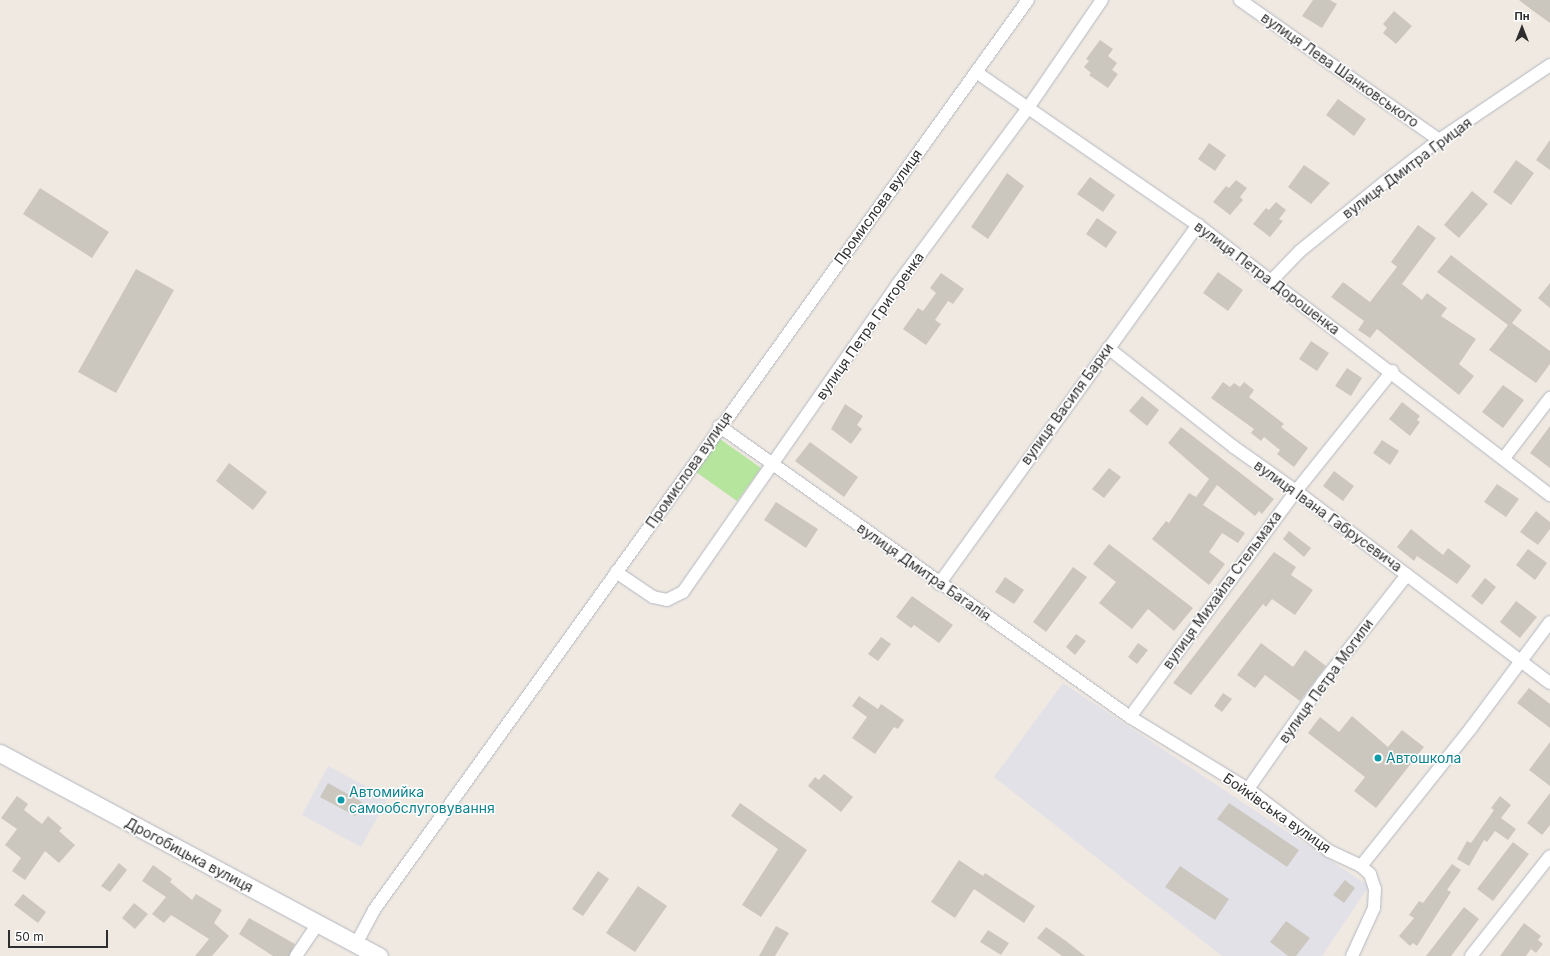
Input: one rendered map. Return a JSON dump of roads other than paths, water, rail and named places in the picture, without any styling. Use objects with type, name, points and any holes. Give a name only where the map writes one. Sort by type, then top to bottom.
[{"type":"main road","name":"Дрогобицька вулиця","points":[[0,753],[379,956]]},
{"type":"street","name":"Промислова вулиця","points":[[356,944],[374,910],[719,426],[1028,0]]},
{"type":"street","name":"вулиця Петра Григоренка","points":[[616,572],[653,597],[667,600],[682,592],[897,285],[1028,108],[1102,0]]},
{"type":"street","name":"вулиця Лева Шанковського","points":[[1240,0],[1439,140]]},
{"type":"street","name":"вулиця Дмитра Грицая","points":[[1272,280],[1300,251],[1439,140],[1550,65]]},
{"type":"street","name":"вулиця Петра Дорошенка","points":[[976,72],[1198,225],[1392,371],[1550,495]]},
{"type":"street","name":"вулиця Василя Барки","points":[[939,584],[1198,225]]},
{"type":"street","name":"вулиця Івана Габрусевича","points":[[1108,348],[1234,447],[1296,491],[1520,662],[1550,683]]},
{"type":"street","name":"вулиця Михайла Стельмаха","points":[[1130,717],[1296,491],[1392,371]]},
{"type":"street","points":[[1504,458],[1550,398]]},
{"type":"street","name":"вулиця Дмитра Багалія","points":[[719,426],[939,584],[1130,717]]},
{"type":"street","name":"вулиця Петра Могили","points":[[1248,789],[1323,682],[1407,575]]},
{"type":"street","points":[[1361,866],[1550,622]]},
{"type":"street","name":"Бойківська вулиця","points":[[1130,717],[1248,789],[1329,851],[1361,866],[1370,874],[1375,889],[1374,908],[1352,956]]},
{"type":"street","points":[[1472,956],[1550,856]]},
{"type":"street","points":[[296,956],[318,923]]},
{"type":"place","name":"Автошкола","points":[[1378,758]]},
{"type":"place","name":"Автомийка самообслуговування","points":[[341,800]]}]
